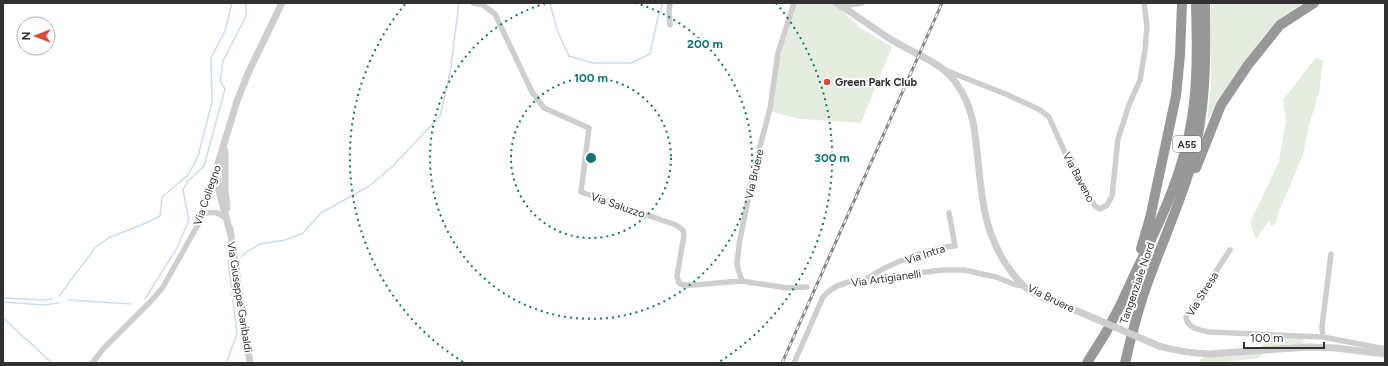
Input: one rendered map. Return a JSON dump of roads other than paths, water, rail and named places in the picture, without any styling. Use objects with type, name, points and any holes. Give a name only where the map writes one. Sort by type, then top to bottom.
[{"type":"highway","name":"A55","points":[[1134,276],[1150,218],[1176,96],[1180,55],[1182,3]]},
{"type":"highway","name":"A55","points":[[1134,276],[1167,207],[1181,167],[1188,139],[1192,119],[1197,73],[1196,3]]},
{"type":"highway","name":"A55","points":[[1176,211],[1192,162],[1202,113],[1206,71],[1205,3]]},
{"type":"highway","name":"A55","points":[[1176,211],[1188,190],[1206,139],[1225,100],[1248,65],[1280,26],[1314,3]]},
{"type":"highway","name":"Tangenziale Nord","points":[[1125,363],[1143,296],[1176,211]]},
{"type":"highway","name":"Tangenziale Nord","points":[[1087,363],[1112,321],[1134,276]]},
{"type":"street","name":"Via Collegno","points":[[92,363],[104,348],[163,287],[192,235],[203,214],[237,101],[249,71],[282,3]]},
{"type":"street","name":"Via Saluzzo","points":[[473,3],[483,5],[495,14],[532,92],[544,108],[589,128],[581,192],[676,225],[683,230],[684,235],[677,276],[679,283],[683,285],[693,285],[742,281]]},
{"type":"street","points":[[670,3],[670,25]]},
{"type":"street","name":"Via Bruere","points":[[742,281],[737,262],[742,232],[756,161],[770,109],[778,53],[794,3]]},
{"type":"street","points":[[839,5],[862,3]]},
{"type":"street","name":"Via Baveno","points":[[943,69],[1008,95],[1040,110],[1049,117],[1066,155],[1082,185],[1094,206],[1100,209],[1107,205],[1112,196],[1118,138],[1129,105],[1140,80],[1146,50],[1147,26],[1144,3]]},
{"type":"street","name":"Via Bruere","points":[[839,5],[896,43],[936,64],[943,69],[959,87],[970,108],[976,142],[983,206],[989,232],[1007,266],[1024,286],[1037,294],[1159,346],[1180,351],[1197,353],[1230,352],[1309,347],[1336,348],[1385,354]]},
{"type":"street","points":[[224,144],[225,189],[230,232]]},
{"type":"street","points":[[216,170],[225,189]]},
{"type":"street","points":[[216,170],[219,191],[230,232]]},
{"type":"street","points":[[203,214],[213,212],[227,219]]},
{"type":"street","name":"Via Intra","points":[[865,280],[877,271],[935,248],[955,246],[949,213]]},
{"type":"street","name":"Via Giuseppe Garibaldi","points":[[230,232],[250,363]]},
{"type":"street","name":"Via Stresa","points":[[1230,250],[1186,316],[1187,322],[1190,326],[1198,330],[1209,332],[1323,337],[1385,348]]},
{"type":"street","points":[[1323,337],[1322,327],[1331,254]]},
{"type":"street","name":"Via Artigianelli","points":[[794,363],[823,296],[835,286],[849,282],[942,270],[964,270],[996,277],[1016,285],[1024,286]]},
{"type":"street","points":[[742,281],[787,288],[807,287]]},
{"type":"waterway","points":[[59,296],[95,248],[108,238],[160,216],[162,197],[188,175],[198,156],[212,102],[211,58],[225,31],[232,3]]},
{"type":"waterway","points":[[145,299],[177,248],[189,220],[183,190],[187,182],[204,166],[225,89],[220,80],[223,61],[246,16],[246,3]]},
{"type":"waterway","points":[[241,257],[260,244],[285,240],[303,233],[321,213],[369,186],[393,166],[440,116],[450,73],[459,3]]},
{"type":"waterway","points":[[550,3],[557,30],[569,56],[593,63],[631,63],[650,54],[658,17],[663,3]]},
{"type":"waterway","points":[[226,363],[237,334],[228,260]]},
{"type":"waterway","points":[[3,298],[52,299]]},
{"type":"waterway","points":[[69,300],[131,304]]},
{"type":"waterway","points":[[3,302],[43,305],[58,303]]},
{"type":"waterway","points":[[3,318],[52,363]]},
{"type":"railway","points":[[782,363],[942,3]]},
{"type":"place","name":"Green Park Club","points":[[827,82]]}]
